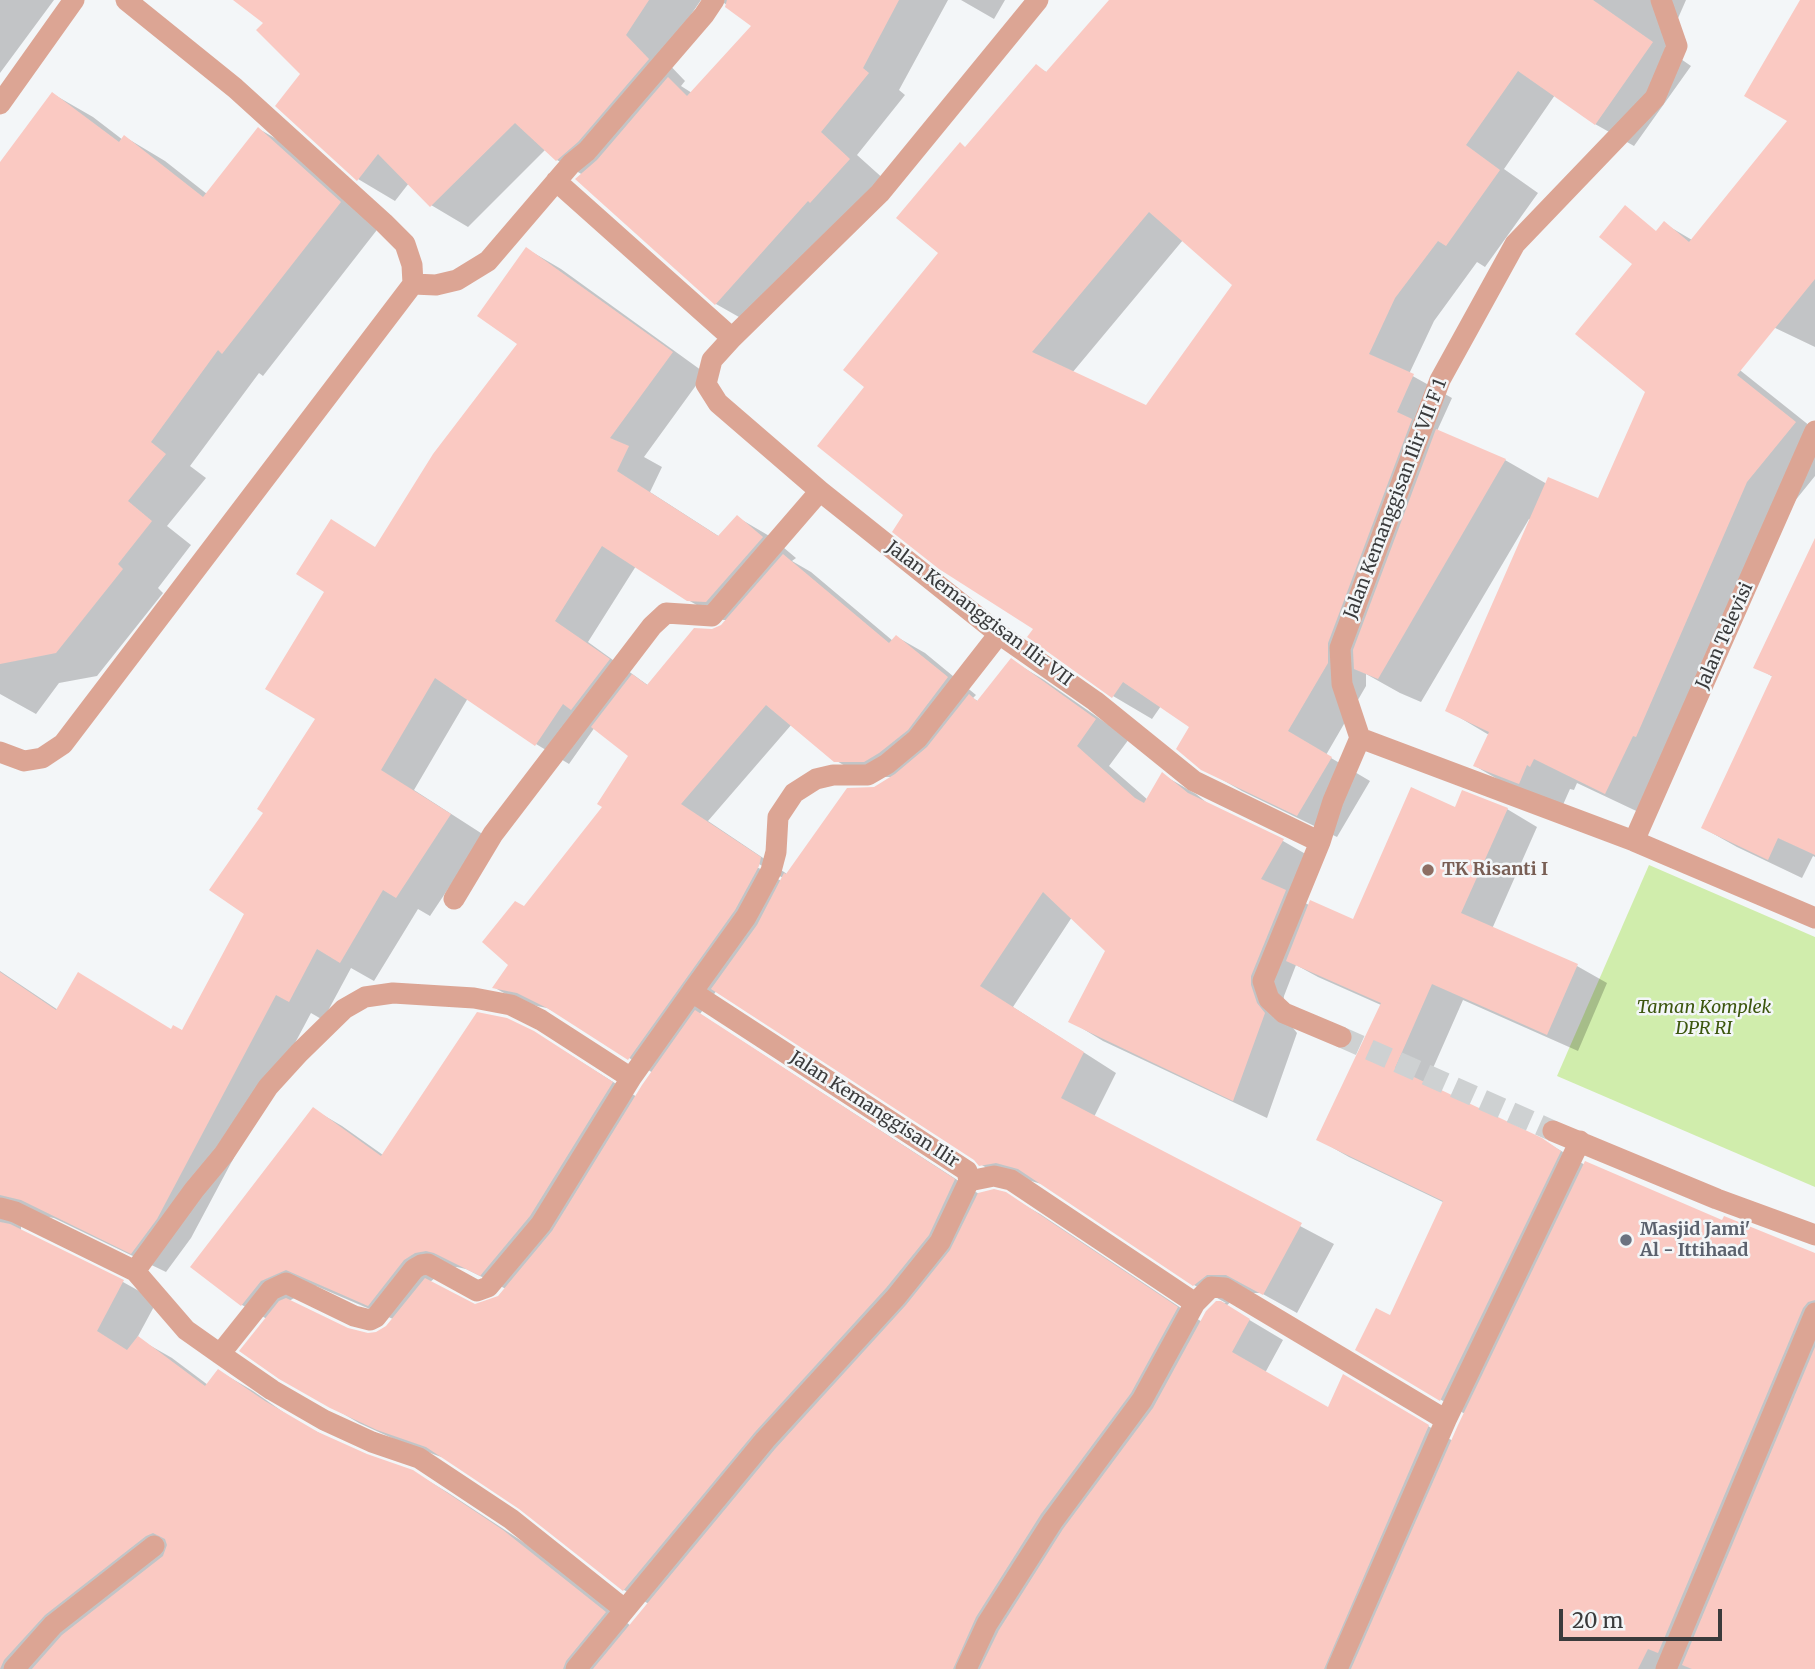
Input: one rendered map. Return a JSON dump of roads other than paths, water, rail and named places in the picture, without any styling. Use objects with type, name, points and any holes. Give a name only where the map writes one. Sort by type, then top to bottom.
[{"type":"street","points":[[0,104],[74,0]]},
{"type":"street","points":[[0,752],[24,761],[42,758],[63,744],[413,284],[412,265],[405,244],[384,223],[235,88],[126,0]]},
{"type":"street","points":[[413,284],[436,285],[457,280],[488,261],[571,164],[587,151],[714,0]]},
{"type":"street","name":"Jalan Kemanggisan Ilir VII","points":[[1038,0],[880,194],[712,360],[706,384],[718,403],[820,491],[999,634],[1095,701],[1194,780],[1320,842]]},
{"type":"street","name":"Jalan Kemanggisan Ilir VII F 1","points":[[1360,738],[1342,684],[1340,648],[1440,380],[1515,244],[1655,98],[1677,46],[1661,0]]},
{"type":"street","points":[[556,181],[732,338]]},
{"type":"street","name":"Jalan Televisi","points":[[1634,841],[1815,431]]},
{"type":"street","points":[[454,899],[493,834],[652,626],[666,613],[712,616],[820,491]]},
{"type":"street","points":[[220,1354],[271,1290],[286,1283],[354,1316],[370,1320],[376,1317],[414,1269],[421,1265],[428,1264],[477,1291],[488,1287],[541,1224],[631,1078],[746,917],[771,871],[776,852],[778,817],[794,793],[816,779],[832,775],[868,775],[887,764],[917,739],[999,634]]},
{"type":"street","points":[[1341,1037],[1284,1013],[1269,999],[1263,981],[1360,738],[1634,841],[1815,918]]},
{"type":"street","name":"Jalan Kemanggisan Ilir","points":[[576,1669],[765,1440],[896,1297],[940,1242],[969,1181],[967,1171],[951,1158],[692,992]]},
{"type":"street","points":[[135,1271],[224,1154],[268,1087],[299,1052],[344,1009],[365,997],[393,993],[435,995],[474,998],[511,1005],[541,1020],[631,1078]]},
{"type":"street","points":[[1553,1131],[1717,1199],[1815,1235]]},
{"type":"street","points":[[1337,1669],[1446,1420],[1580,1141]]},
{"type":"street","points":[[969,1181],[994,1176],[1011,1180],[1195,1303]]},
{"type":"street","points":[[0,1208],[15,1212],[135,1271],[186,1329],[272,1390],[324,1420],[372,1442],[419,1458],[511,1519],[624,1609]]},
{"type":"street","points":[[967,1669],[987,1625],[1052,1522],[1142,1400],[1195,1303],[1211,1287],[1225,1288],[1446,1420]]},
{"type":"street","points":[[1666,1669],[1815,1313]]},
{"type":"street","points":[[14,1669],[53,1625],[155,1546]]},
{"type":"tunnel","points":[[1341,1037],[1553,1131]]},
{"type":"place","name":"TK Risanti I","points":[[1428,870]]},
{"type":"place","name":"Masjid Jami' Al - Ittihaad","points":[[1626,1240]]},
{"type":"park label","name":"Taman Komplek DPR RI","points":[[1704,1018]]}]
